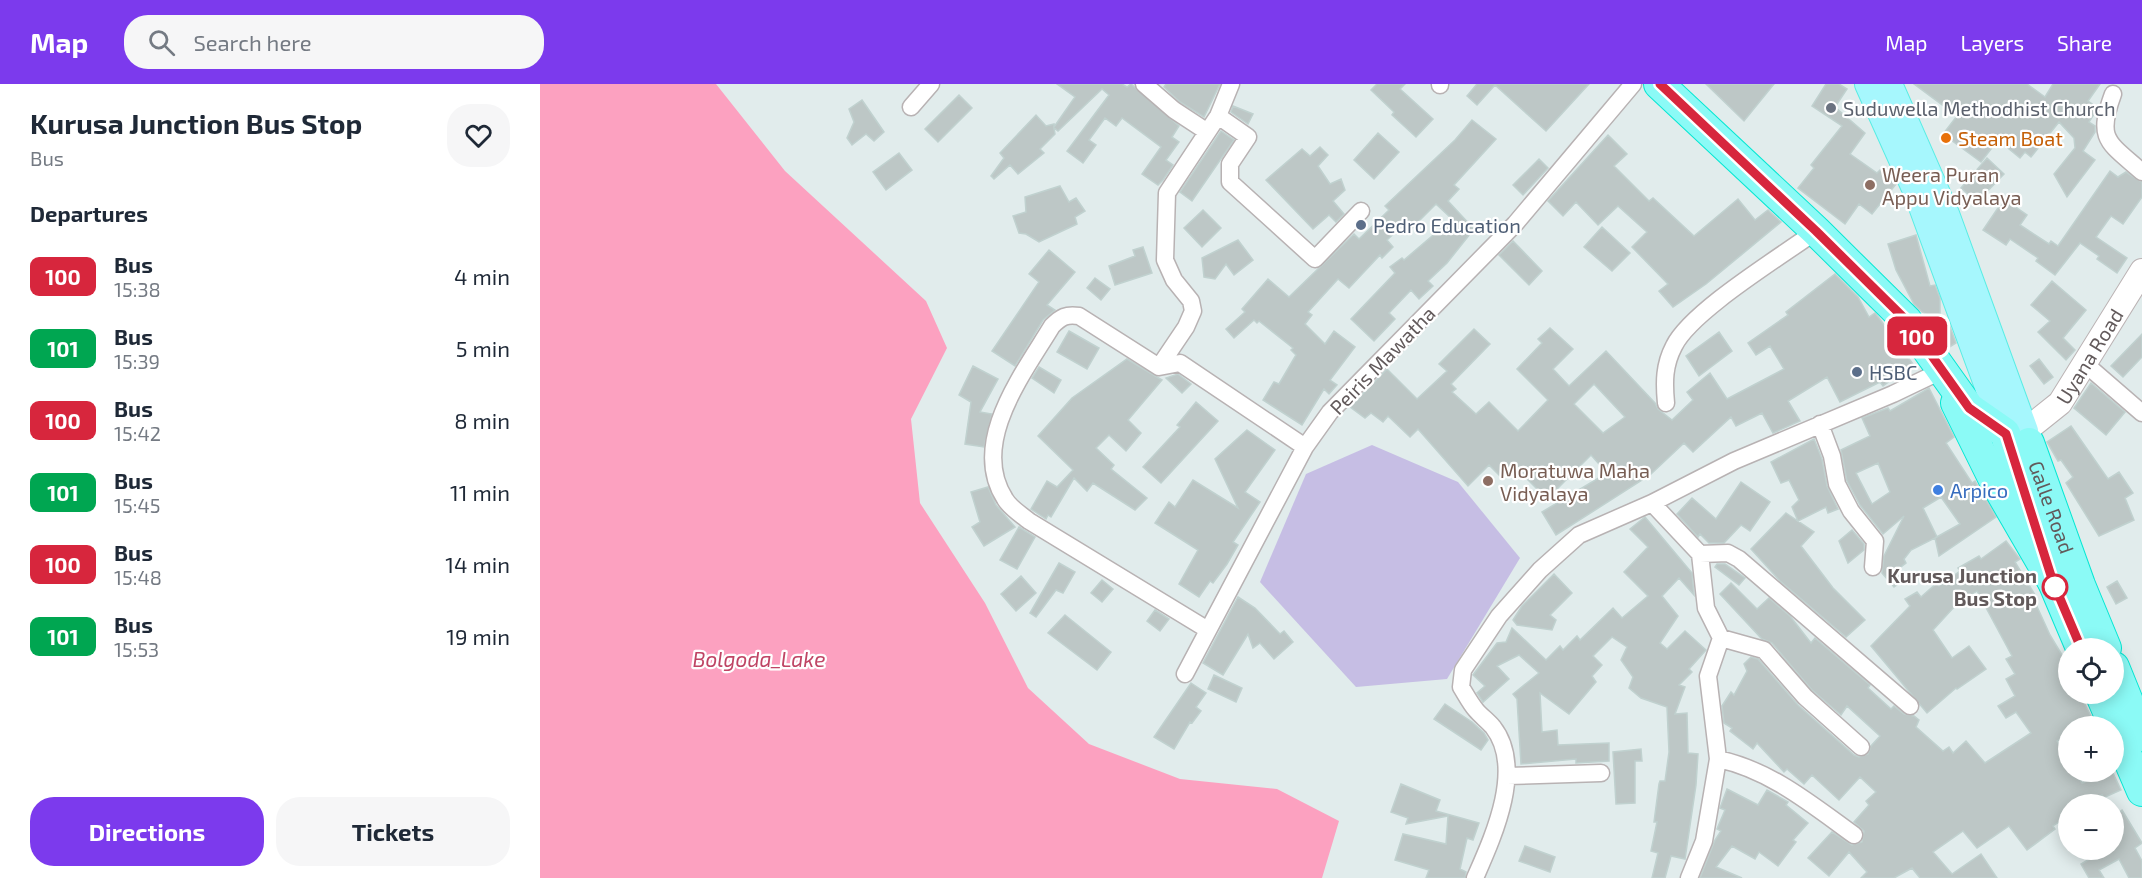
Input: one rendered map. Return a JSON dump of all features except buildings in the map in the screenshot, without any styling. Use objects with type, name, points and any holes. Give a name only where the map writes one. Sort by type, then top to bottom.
[{"type":"highway","name":"Galle Road","points":[[1659,84],[1816,231],[1907,321],[1969,408],[2015,432],[2102,638]]},
{"type":"highway","name":"Galle Road","points":[[1941,370],[1995,482],[2053,582],[2077,638]]},
{"type":"highway","points":[[1967,423],[2015,432]]},
{"type":"highway","name":"Galle Road","points":[[2015,432],[2053,582]]},
{"type":"highway","points":[[2124,689],[2139,721]]},
{"type":"highway","points":[[2105,704],[2142,791]]},
{"type":"main road","points":[[1875,85],[1946,214],[2015,432]]},
{"type":"street","points":[[911,107],[931,84]]},
{"type":"street","points":[[1144,84],[1174,110],[1206,131]]},
{"type":"street","points":[[1159,367],[1186,327],[1193,311],[1191,301],[1174,280],[1165,260],[1167,221],[1164,203],[1172,181],[1218,116],[1231,84]]},
{"type":"street","name":"Peiris Mawatha","points":[[1185,674],[1305,447],[1330,412],[1355,384],[1515,224],[1633,84]]},
{"type":"street","points":[[2113,94],[2103,120],[2106,139],[2142,172]]},
{"type":"street","points":[[1218,116],[1248,137],[1230,164],[1230,182],[1315,259],[1361,211]]},
{"type":"street","points":[[1666,403],[1664,374],[1675,344],[1698,316],[1816,231]]},
{"type":"street","name":"Uyana Road","points":[[2015,432],[2060,403],[2142,271]]},
{"type":"street","points":[[1208,630],[1029,521],[1005,500],[993,467],[994,440],[1014,390],[1052,326],[1060,317],[1079,316],[1159,367],[1180,363],[1305,447]]},
{"type":"street","points":[[2084,362],[2142,413]]},
{"type":"street","points":[[1475,878],[1497,825],[1507,776],[1501,742],[1494,727],[1476,710],[1461,687],[1463,670],[1499,616],[1540,570],[1579,535],[1652,503],[1734,461],[1893,394],[1941,370]]},
{"type":"street","points":[[1820,424],[1832,456],[1837,484],[1851,511],[1875,541],[1873,567]]},
{"type":"street","points":[[1652,503],[1700,554],[1706,608],[1721,638],[1708,676],[1718,759],[1704,841],[1689,878]]},
{"type":"street","points":[[1700,554],[1728,553],[1740,560],[1910,706]]},
{"type":"street","points":[[1721,638],[1764,650],[1806,697],[1861,747]]},
{"type":"street","points":[[1718,759],[1741,764],[1766,774],[1854,835]]},
{"type":"street","points":[[1507,776],[1601,773]]},
{"type":"shaded area","points":[[1372,445],[1458,482],[1520,558],[1447,679],[1356,687],[1260,582],[1306,474]]},
{"type":"water","name":"Bolgoda_Lake","points":[[540,84],[716,84],[785,171],[926,301],[947,348],[911,419],[920,503],[985,603],[1028,688],[1089,744],[1180,779],[1277,789],[1339,821],[1322,878],[540,878]]},
{"type":"bus line","name":"100","points":[[1660,84],[1816,231],[1907,321],[1969,408],[2006,434],[2053,582],[2077,638]]},
{"type":"place","name":"Suduwella Methodhist Church","points":[[1831,108]]},
{"type":"place","name":"Steam Boat","points":[[1946,138]]},
{"type":"place","name":"Weera Puran Appu Vidyalaya","points":[[1870,185]]},
{"type":"place","name":"Pedro Education","points":[[1361,225]]},
{"type":"place","name":"HSBC","points":[[1857,372]]},
{"type":"place","name":"Moratuwa Maha Vidyalaya","points":[[1488,481]]},
{"type":"place","name":"Arpico","points":[[1938,490]]},
{"type":"place","name":"Kurusa Junction Bus Stop","points":[[2055,587]]}]
